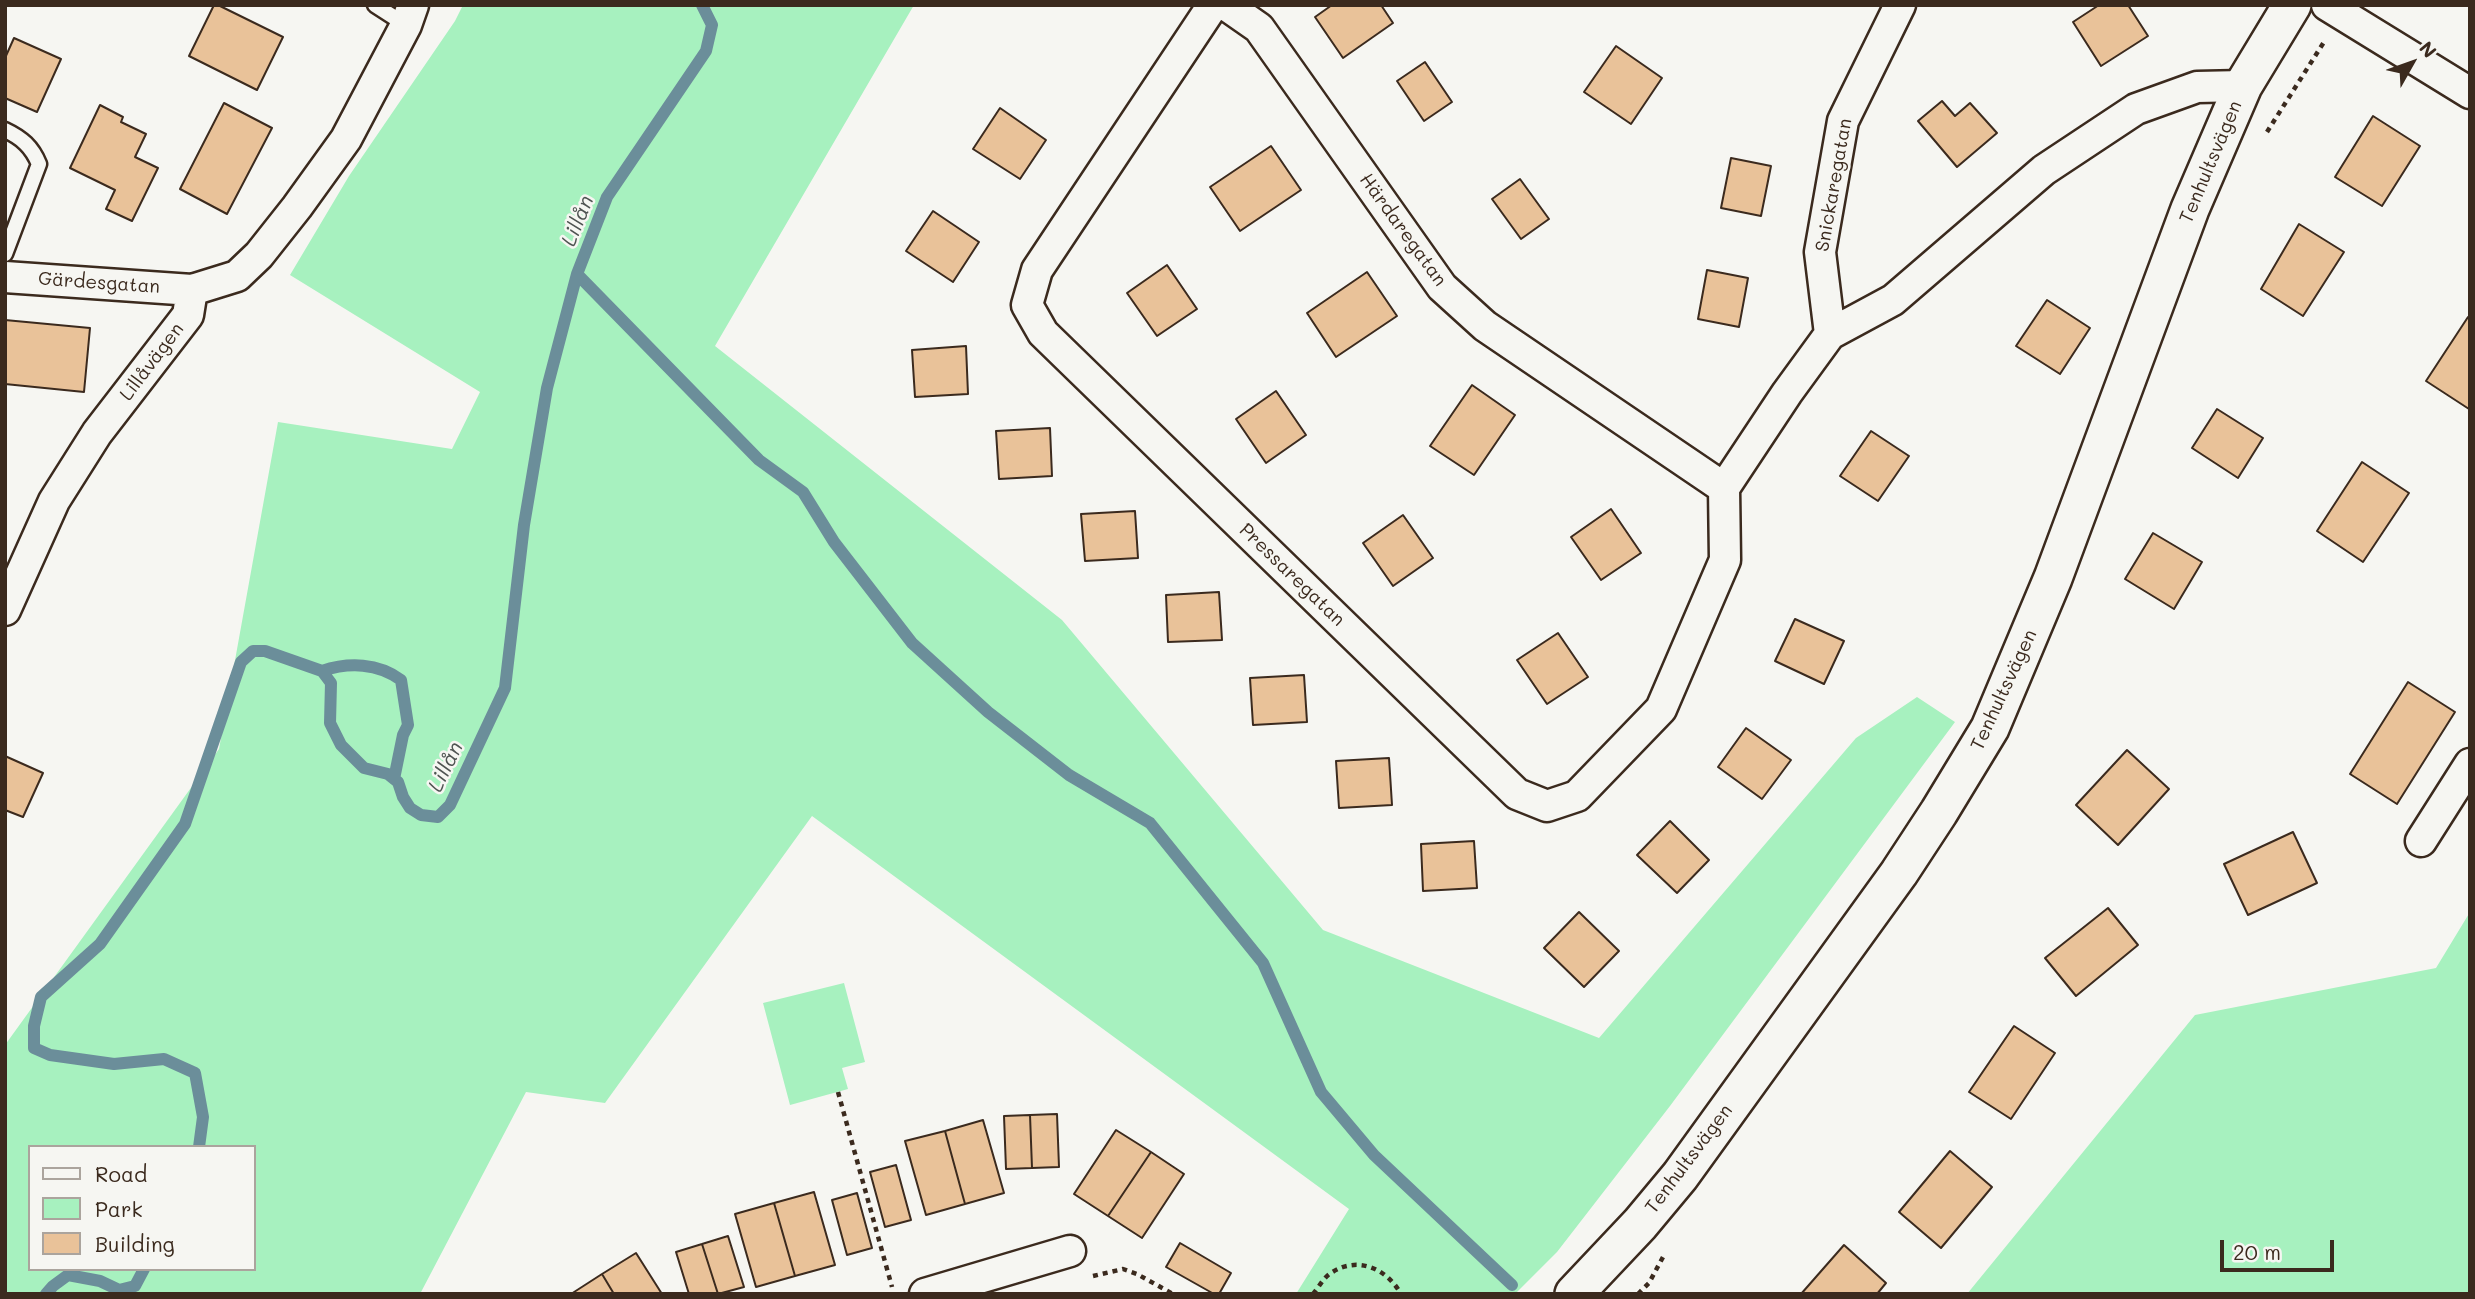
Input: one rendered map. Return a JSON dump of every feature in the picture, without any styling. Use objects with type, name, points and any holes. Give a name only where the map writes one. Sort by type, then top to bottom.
[{"type":"street","name":"Pressaregatan","points":[[1213,5],[1037,271],[1027,305],[1043,333],[1517,794],[1547,806],[1577,796],[1661,709],[1725,560],[1724,488]]},
{"type":"street","name":"Härdaregatan","points":[[1226,5],[1259,28],[1442,287],[1485,326],[1724,488]]},
{"type":"street","name":"Snickaregatan","points":[[1830,334],[1820,252],[1843,121],[1899,5]]},
{"type":"street","name":"Tenhultsvägen","points":[[1574,1294],[1640,1224],[1680,1176],[1899,873],[1990,729],[2053,578],[2190,209],[2243,86],[2292,5]]},
{"type":"street","points":[[2327,5],[2470,93]]},
{"type":"street","points":[[192,290],[237,276],[259,255],[346,139],[410,15]]},
{"type":"street","points":[[1724,488],[1830,334],[1893,300],[2045,170],[2136,109],[2197,87],[2243,86]]},
{"type":"street","name":"Gärdesgatan","points":[[5,277],[192,290]]},
{"type":"street","name":"Lillåvägen","points":[[5,610],[54,501],[97,433],[188,315],[192,290]]},
{"type":"street","points":[[2421,841],[2470,764]]},
{"type":"street","points":[[925,1294],[1070,1251]]},
{"type":"lane","points":[[375,5],[410,15]]},
{"type":"lane","points":[[5,130],[33,149],[39,164],[5,254]]},
{"type":"path","points":[[838,1092],[893,1294]]},
{"type":"path","points":[[1070,1251],[1080,1268],[1092,1277],[1123,1269],[1173,1294]]},
{"type":"path","points":[[1313,1294],[1329,1274],[1348,1266],[1361,1265],[1374,1267],[1385,1274],[1401,1294]]},
{"type":"green space","points":[[463,5],[914,5],[715,346],[1062,620],[1323,930],[1599,1038],[1856,738],[1917,697],[1955,722],[1670,1106],[1557,1252],[1515,1294],[1296,1294],[1349,1209],[812,816],[605,1103],[526,1092],[420,1294],[5,1294],[5,1045],[219,749],[278,422],[452,449],[480,392],[290,275],[349,176],[455,21]]},
{"type":"green space","points":[[2470,912],[2470,1294],[1967,1294],[2195,1015],[2436,968]]},
{"type":"green space","points":[[844,983],[865,1062],[842,1068],[848,1089],[790,1105],[763,1003]]},
{"type":"building","points":[[214,5],[283,37],[257,90],[189,56]]},
{"type":"building","points":[[1332,5],[1381,5],[1393,23],[1343,58],[1315,17]]},
{"type":"building","points":[[2099,5],[2128,5],[2148,36],[2101,66],[2073,22]]},
{"type":"building","points":[[14,38],[61,59],[37,112],[5,98],[5,58]]},
{"type":"building","points":[[1616,46],[1662,78],[1631,124],[1584,92]]},
{"type":"building","points":[[1425,62],[1452,102],[1424,121],[1397,81]]},
{"type":"building","points":[[1942,101],[1955,116],[1970,103],[1997,133],[1957,167],[1918,121]]},
{"type":"building","points":[[224,103],[272,128],[227,214],[180,189]]},
{"type":"building","points":[[100,105],[123,117],[121,122],[146,134],[135,157],[158,168],[132,221],[106,209],[115,190],[70,168]]},
{"type":"building","points":[[1000,108],[1046,140],[1020,179],[973,149]]},
{"type":"building","points":[[2373,116],[2420,146],[2382,206],[2335,177]]},
{"type":"building","points":[[1271,146],[1301,190],[1240,231],[1210,187]]},
{"type":"building","points":[[1731,158],[1771,166],[1761,216],[1721,208]]},
{"type":"building","points":[[1520,179],[1549,219],[1521,239],[1492,199]]},
{"type":"building","points":[[933,211],[979,242],[953,282],[906,251]]},
{"type":"building","points":[[2299,224],[2344,252],[2303,316],[2261,289]]},
{"type":"building","points":[[1167,265],[1197,309],[1157,336],[1127,293]]},
{"type":"building","points":[[1707,270],[1748,278],[1739,327],[1698,319]]},
{"type":"building","points":[[1367,272],[1397,316],[1336,357],[1307,313]]},
{"type":"building","points":[[2047,300],[2090,328],[2060,374],[2016,346]]},
{"type":"building","points":[[2468,317],[2470,318],[2469,409],[2426,381]]},
{"type":"building","points":[[5,320],[90,328],[84,392],[5,384]]},
{"type":"building","points":[[966,346],[968,394],[915,397],[912,350]]},
{"type":"building","points":[[1472,385],[1515,415],[1474,475],[1430,446]]},
{"type":"building","points":[[1276,391],[1306,435],[1266,463],[1236,419]]},
{"type":"building","points":[[2217,409],[2263,438],[2238,478],[2192,448]]},
{"type":"building","points":[[1050,428],[1052,476],[999,479],[996,431]]},
{"type":"building","points":[[1871,431],[1909,456],[1878,501],[1840,476]]},
{"type":"building","points":[[2362,462],[2409,493],[2363,562],[2317,531]]},
{"type":"building","points":[[1611,509],[1641,553],[1601,580],[1571,537]]},
{"type":"building","points":[[1135,511],[1138,558],[1085,561],[1081,514]]},
{"type":"building","points":[[1403,515],[1433,558],[1393,586],[1363,543]]},
{"type":"building","points":[[2153,533],[2202,562],[2174,609],[2125,579]]},
{"type":"building","points":[[1219,592],[1222,640],[1168,642],[1166,595]]},
{"type":"building","points":[[1795,619],[1844,641],[1824,684],[1775,661]]},
{"type":"building","points":[[1558,633],[1588,677],[1547,704],[1517,660]]},
{"type":"building","points":[[1304,675],[1307,722],[1253,725],[1250,678]]},
{"type":"building","points":[[2408,682],[2455,712],[2397,804],[2350,774]]},
{"type":"building","points":[[1746,728],[1791,760],[1762,799],[1718,767]]},
{"type":"building","points":[[2127,750],[2169,789],[2118,845],[2076,805]]},
{"type":"building","points":[[5,756],[43,773],[23,817],[5,810]]},
{"type":"building","points":[[1389,758],[1392,805],[1339,808],[1336,761]]},
{"type":"building","points":[[1670,821],[1709,860],[1677,893],[1637,855]]},
{"type":"building","points":[[2293,832],[2317,883],[2248,915],[2224,864]]},
{"type":"building","points":[[1474,841],[1477,888],[1423,891],[1421,844]]},
{"type":"building","points":[[2108,908],[2138,945],[2076,996],[2045,958]]},
{"type":"building","points":[[1579,912],[1619,951],[1584,987],[1544,948]]},
{"type":"building","points":[[2014,1026],[2055,1053],[2011,1119],[1969,1092]]},
{"type":"building","points":[[1057,1114],[1059,1167],[1032,1168],[1030,1115]]},
{"type":"building","points":[[1030,1115],[1032,1168],[1006,1169],[1004,1116]]},
{"type":"building","points":[[983,1120],[1004,1193],[965,1204],[945,1131]]},
{"type":"building","points":[[1116,1130],[1151,1152],[1108,1216],[1074,1194]]},
{"type":"building","points":[[945,1131],[965,1204],[926,1215],[905,1141]]},
{"type":"building","points":[[1950,1151],[1992,1187],[1941,1248],[1899,1212]]},
{"type":"building","points":[[1151,1152],[1184,1174],[1142,1238],[1108,1216]]},
{"type":"building","points":[[896,1165],[911,1220],[885,1227],[870,1172]]},
{"type":"building","points":[[814,1192],[835,1265],[795,1276],[774,1203]]},
{"type":"building","points":[[857,1193],[872,1248],[847,1255],[832,1200]]},
{"type":"building","points":[[774,1203],[795,1276],[756,1287],[735,1214]]},
{"type":"building","points":[[728,1236],[744,1287],[718,1294],[702,1244]]},
{"type":"building","points":[[1180,1243],[1231,1273],[1219,1294],[1214,1294],[1166,1267]]},
{"type":"building","points":[[702,1244],[718,1294],[689,1294],[676,1252]]},
{"type":"building","points":[[1844,1245],[1886,1283],[1877,1294],[1801,1294]]},
{"type":"building","points":[[636,1253],[662,1294],[614,1294],[602,1274]]},
{"type":"building","points":[[602,1274],[614,1294],[571,1294]]},
{"type":"waterway","name":"Lillån","points":[[199,1145],[203,1117],[195,1073],[164,1059],[114,1064],[50,1055],[34,1048],[34,1026],[41,997],[100,944],[185,824],[241,662],[253,651],[265,651],[322,671],[331,683],[330,723],[341,745],[364,768],[388,774],[398,782],[410,808],[421,815],[438,817],[450,805],[505,688],[524,525],[547,388],[577,274],[607,197],[706,51],[712,25],[702,5]]},
{"type":"waterway","points":[[577,274],[759,460],[803,492],[834,542],[912,643],[988,712],[1069,775],[1150,823],[1263,963],[1321,1092],[1374,1155],[1512,1285]]},
{"type":"waterway","points":[[322,671],[353,665],[373,667],[401,680],[408,725],[403,735],[394,779]]},
{"type":"waterway","name":"Lillån","points":[[46,1294],[68,1275],[100,1281],[119,1290],[135,1286],[143,1271]]}]
